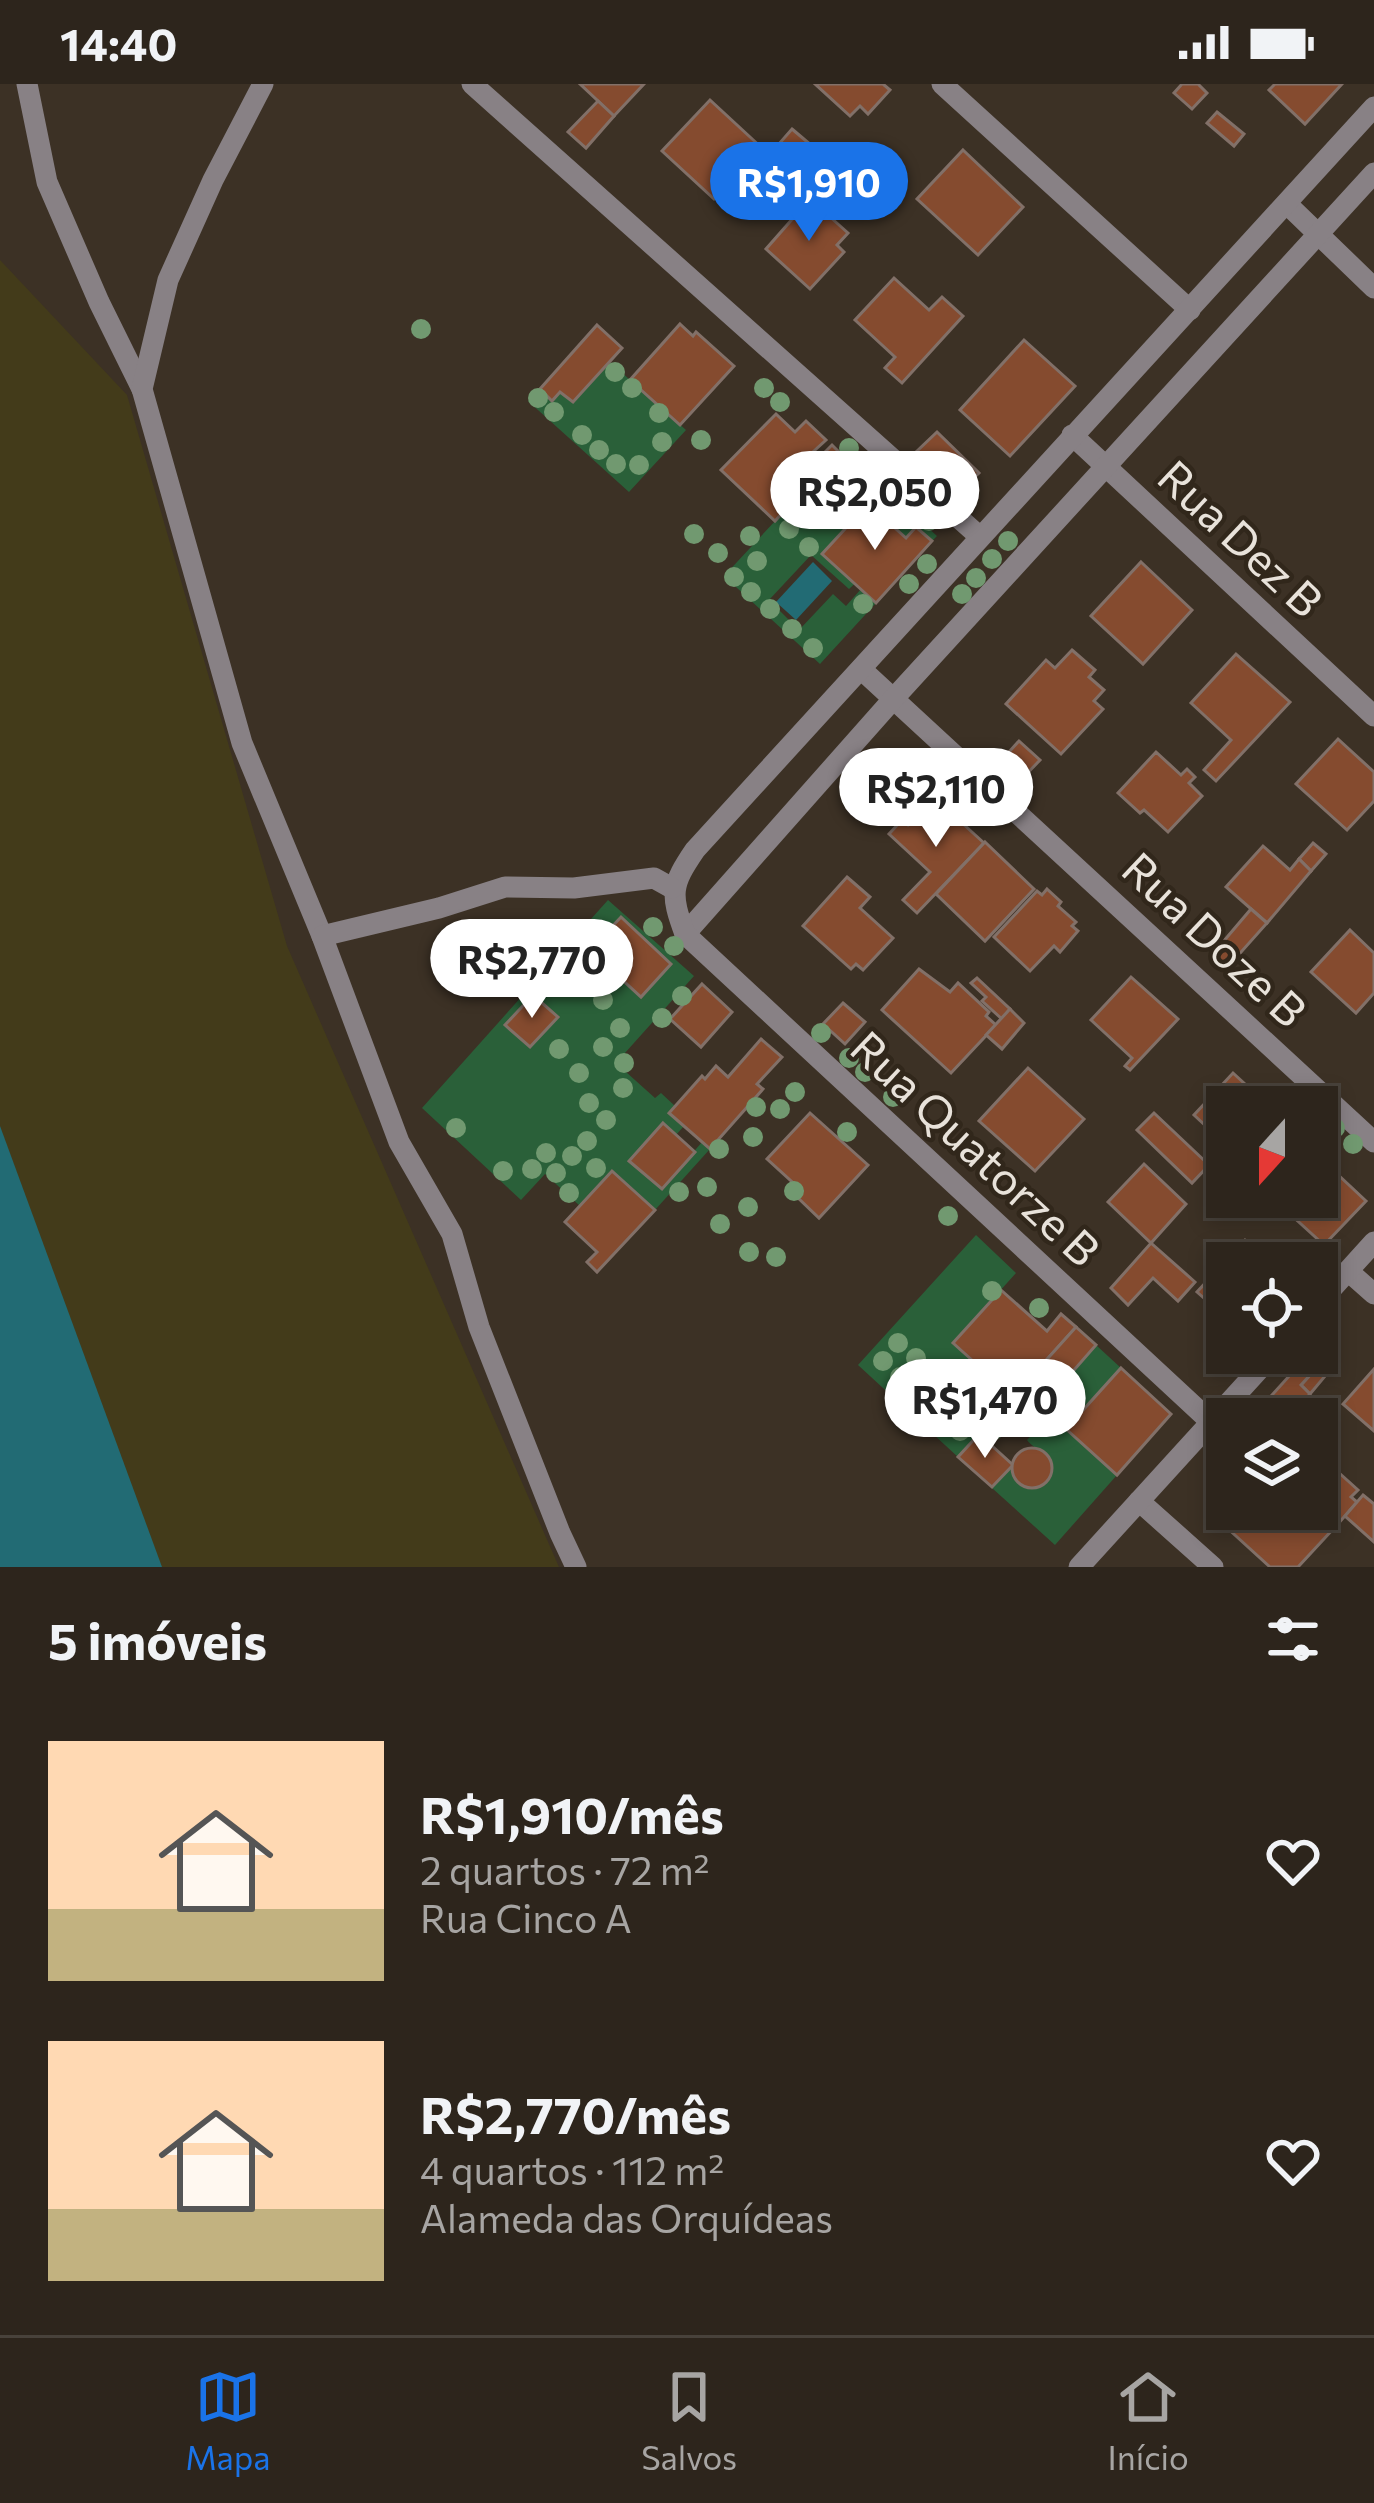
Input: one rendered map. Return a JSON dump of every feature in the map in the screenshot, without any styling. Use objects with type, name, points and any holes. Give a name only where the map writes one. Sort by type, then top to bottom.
[{"type":"street","points":[[27,84],[47,182],[142,389],[242,742],[399,1142],[452,1234],[479,1327],[576,1567]]},
{"type":"street","points":[[142,389],[168,280],[263,84]]},
{"type":"street","points":[[472,84],[979,536]]},
{"type":"street","points":[[942,84],[1190,310]]},
{"type":"street","points":[[1374,107],[694,850],[673,888],[685,934],[1374,172]]},
{"type":"street","points":[[1286,204],[1374,288]]},
{"type":"street","name":"Rua Dez B","points":[[1072,436],[1374,716]]},
{"type":"street","name":"Rua Doze B","points":[[861,669],[1374,1142]]},
{"type":"street","points":[[322,936],[439,908],[505,886],[574,888],[654,878],[673,888]]},
{"type":"street","name":"Rua Quatorze B","points":[[685,934],[1206,1417]]},
{"type":"street","points":[[1338,1282],[1374,1242]]},
{"type":"street","points":[[1348,1271],[1374,1294]]},
{"type":"street","points":[[1233,1398],[1255,1374]]},
{"type":"street","points":[[1079,1567],[1206,1427]]},
{"type":"street","points":[[1139,1501],[1213,1567]]},
{"type":"green space","points":[[610,362],[686,430],[629,492],[528,401],[540,389],[552,400],[560,392],[573,402]]},
{"type":"green space","points":[[842,449],[879,483],[874,490],[891,505],[897,499],[937,536],[932,541],[916,527],[849,589],[811,555],[769,600],[799,630],[833,594],[846,606],[861,589],[876,603],[820,664],[724,576]]},
{"type":"green space","points":[[608,900],[694,976],[616,1063],[655,1098],[661,1093],[675,1106],[669,1113],[684,1126],[676,1135],[662,1123],[630,1162],[662,1189],[702,1142],[710,1149],[655,1210],[612,1171],[580,1206],[545,1174],[521,1200],[422,1108]]},
{"type":"green space","points":[[976,1235],[1016,1273],[953,1343],[1013,1397],[958,1457],[858,1365]]},
{"type":"green space","points":[[1096,1345],[1121,1368],[1066,1429],[1117,1475],[1055,1545],[992,1488],[1013,1465],[1012,1473],[1021,1485],[1035,1488],[1047,1481],[1053,1466],[1027,1440],[1043,1423],[1034,1411],[1050,1388],[1034,1373],[1040,1367],[1061,1384]]},
{"type":"sand","points":[[0,260],[127,395],[287,946],[559,1567],[69,1567],[0,1342]]},
{"type":"water","points":[[813,562],[832,581],[796,620],[776,602]]},
{"type":"water","points":[[0,1126],[162,1567],[0,1567]]},
{"type":"building","points":[[580,84],[644,84],[614,116]]},
{"type":"building","points":[[815,84],[883,84],[890,90],[868,114],[860,106],[850,116]]},
{"type":"building","points":[[1182,84],[1198,84],[1207,93],[1192,109],[1174,93]]},
{"type":"building","points":[[1275,84],[1342,84],[1305,124],[1269,90]]},
{"type":"building","points":[[710,100],[763,149],[714,199],[662,151]]},
{"type":"building","points":[[598,101],[614,116],[586,148],[568,132]]},
{"type":"building","points":[[1217,112],[1244,134],[1234,146],[1207,123]]},
{"type":"building","points":[[792,129],[818,151],[803,167],[778,145]]},
{"type":"building","points":[[783,150],[803,167],[786,185],[767,168]]},
{"type":"building","points":[[963,150],[1023,207],[978,255],[917,199]]},
{"type":"building","points":[[810,199],[848,233],[837,245],[844,252],[810,289],[766,249]]},
{"type":"building","points":[[894,278],[929,310],[942,297],[963,316],[902,383],[885,368],[895,357],[855,320]]},
{"type":"building","points":[[680,324],[734,366],[680,425],[630,380]]},
{"type":"building","points":[[597,325],[622,348],[573,402],[560,392],[552,401],[540,389]]},
{"type":"building","points":[[1024,340],[1075,386],[1010,456],[960,410]]},
{"type":"building","points":[[776,414],[795,432],[806,421],[826,440],[814,451],[820,457],[832,445],[839,452],[775,521],[721,470]]},
{"type":"building","points":[[937,432],[979,473],[965,486],[974,495],[968,502],[915,453]]},
{"type":"building","points":[[868,504],[906,538],[916,527],[932,541],[876,603],[822,554]]},
{"type":"building","points":[[1141,562],[1192,610],[1143,664],[1091,616]]},
{"type":"building","points":[[1072,650],[1095,670],[1089,677],[1104,690],[1094,701],[1103,709],[1061,754],[1006,704],[1046,660],[1055,668]]},
{"type":"building","points":[[1236,654],[1290,702],[1216,781],[1204,770],[1231,740],[1191,703]]},
{"type":"building","points":[[1338,739],[1374,772],[1374,801],[1347,830],[1296,784]]},
{"type":"building","points":[[1019,741],[1040,760],[1020,781],[1000,762]]},
{"type":"building","points":[[1156,752],[1181,775],[1187,769],[1195,777],[1189,783],[1202,796],[1168,832],[1118,793]]},
{"type":"building","points":[[939,802],[984,843],[917,913],[903,900],[930,872],[889,834],[902,820],[919,824]]},
{"type":"building","points":[[985,842],[1034,889],[985,941],[936,894]]},
{"type":"building","points":[[1313,843],[1326,854],[1311,871],[1299,859]]},
{"type":"building","points":[[1263,846],[1290,870],[1299,859],[1311,871],[1267,923],[1226,887]]},
{"type":"building","points":[[847,877],[870,897],[860,908],[893,938],[863,970],[856,964],[851,969],[803,926]]},
{"type":"building","points":[[1047,889],[1076,922],[1072,926],[1078,931],[1060,952],[1054,946],[1030,971],[994,937],[1037,891],[1042,895]]},
{"type":"building","points":[[1251,909],[1267,923],[1226,969],[1211,956]]},
{"type":"building","points":[[621,917],[671,964],[641,997],[590,950]]},
{"type":"building","points":[[1350,930],[1374,953],[1374,993],[1356,1013],[1311,972]]},
{"type":"building","points":[[919,969],[950,992],[958,983],[996,1025],[951,1073],[882,1010]]},
{"type":"building","points":[[1131,977],[1178,1019],[1130,1070],[1125,1066],[1132,1058],[1091,1020]]},
{"type":"building","points":[[977,978],[1010,1009],[1002,1019],[971,983]]},
{"type":"building","points":[[702,984],[732,1012],[701,1047],[670,1019]]},
{"type":"building","points":[[533,995],[558,1017],[530,1047],[505,1025]]},
{"type":"building","points":[[843,1003],[865,1022],[845,1044],[823,1024]]},
{"type":"building","points":[[1010,1009],[1024,1023],[1002,1049],[986,1035]]},
{"type":"building","points":[[761,1039],[782,1057],[757,1084],[763,1089],[710,1149],[669,1113],[716,1066],[728,1077]]},
{"type":"building","points":[[1028,1068],[1084,1119],[1035,1171],[979,1121]]},
{"type":"building","points":[[1233,1073],[1247,1086],[1221,1086]]},
{"type":"building","points":[[1206,1102],[1206,1126],[1194,1115]]},
{"type":"building","points":[[810,1113],[868,1165],[819,1218],[797,1197],[802,1191],[767,1159]]},
{"type":"building","points":[[1154,1113],[1206,1162],[1206,1168],[1192,1183],[1137,1130]]},
{"type":"building","points":[[663,1123],[695,1152],[662,1189],[629,1161]]},
{"type":"building","points":[[1144,1164],[1186,1204],[1151,1243],[1108,1202]]},
{"type":"building","points":[[612,1171],[655,1210],[597,1272],[587,1262],[597,1252],[565,1222]]},
{"type":"building","points":[[1338,1175],[1366,1201],[1327,1242],[1321,1242],[1294,1218],[1338,1218]]},
{"type":"building","points":[[1151,1243],[1195,1282],[1178,1301],[1153,1278],[1128,1305],[1111,1288]]},
{"type":"building","points":[[1001,1290],[1047,1331],[1061,1314],[1076,1327],[1013,1397],[953,1343]]},
{"type":"building","points":[[1076,1327],[1096,1345],[1061,1385],[1040,1367]]},
{"type":"building","points":[[1121,1368],[1171,1414],[1117,1475],[1066,1429]]},
{"type":"building","points":[[1374,1369],[1374,1431],[1343,1404]]},
{"type":"building","points":[[1291,1374],[1311,1374],[1301,1385],[1310,1394],[1306,1398],[1269,1398]]},
{"type":"building","points":[[1311,1374],[1327,1374],[1310,1394],[1301,1385]]},
{"type":"building","points":[[979,1434],[1013,1465],[992,1487],[958,1457]]},
{"type":"building","points":[[1032,1448],[1046,1454],[1052,1468],[1046,1482],[1032,1488],[1018,1482],[1012,1468],[1018,1454]]},
{"type":"building","points":[[1338,1472],[1358,1490],[1351,1497],[1357,1502],[1338,1524]]},
{"type":"building","points":[[1363,1495],[1374,1504],[1374,1542],[1345,1516]]},
{"type":"building","points":[[1229,1530],[1332,1530],[1298,1567],[1270,1567]]}]
